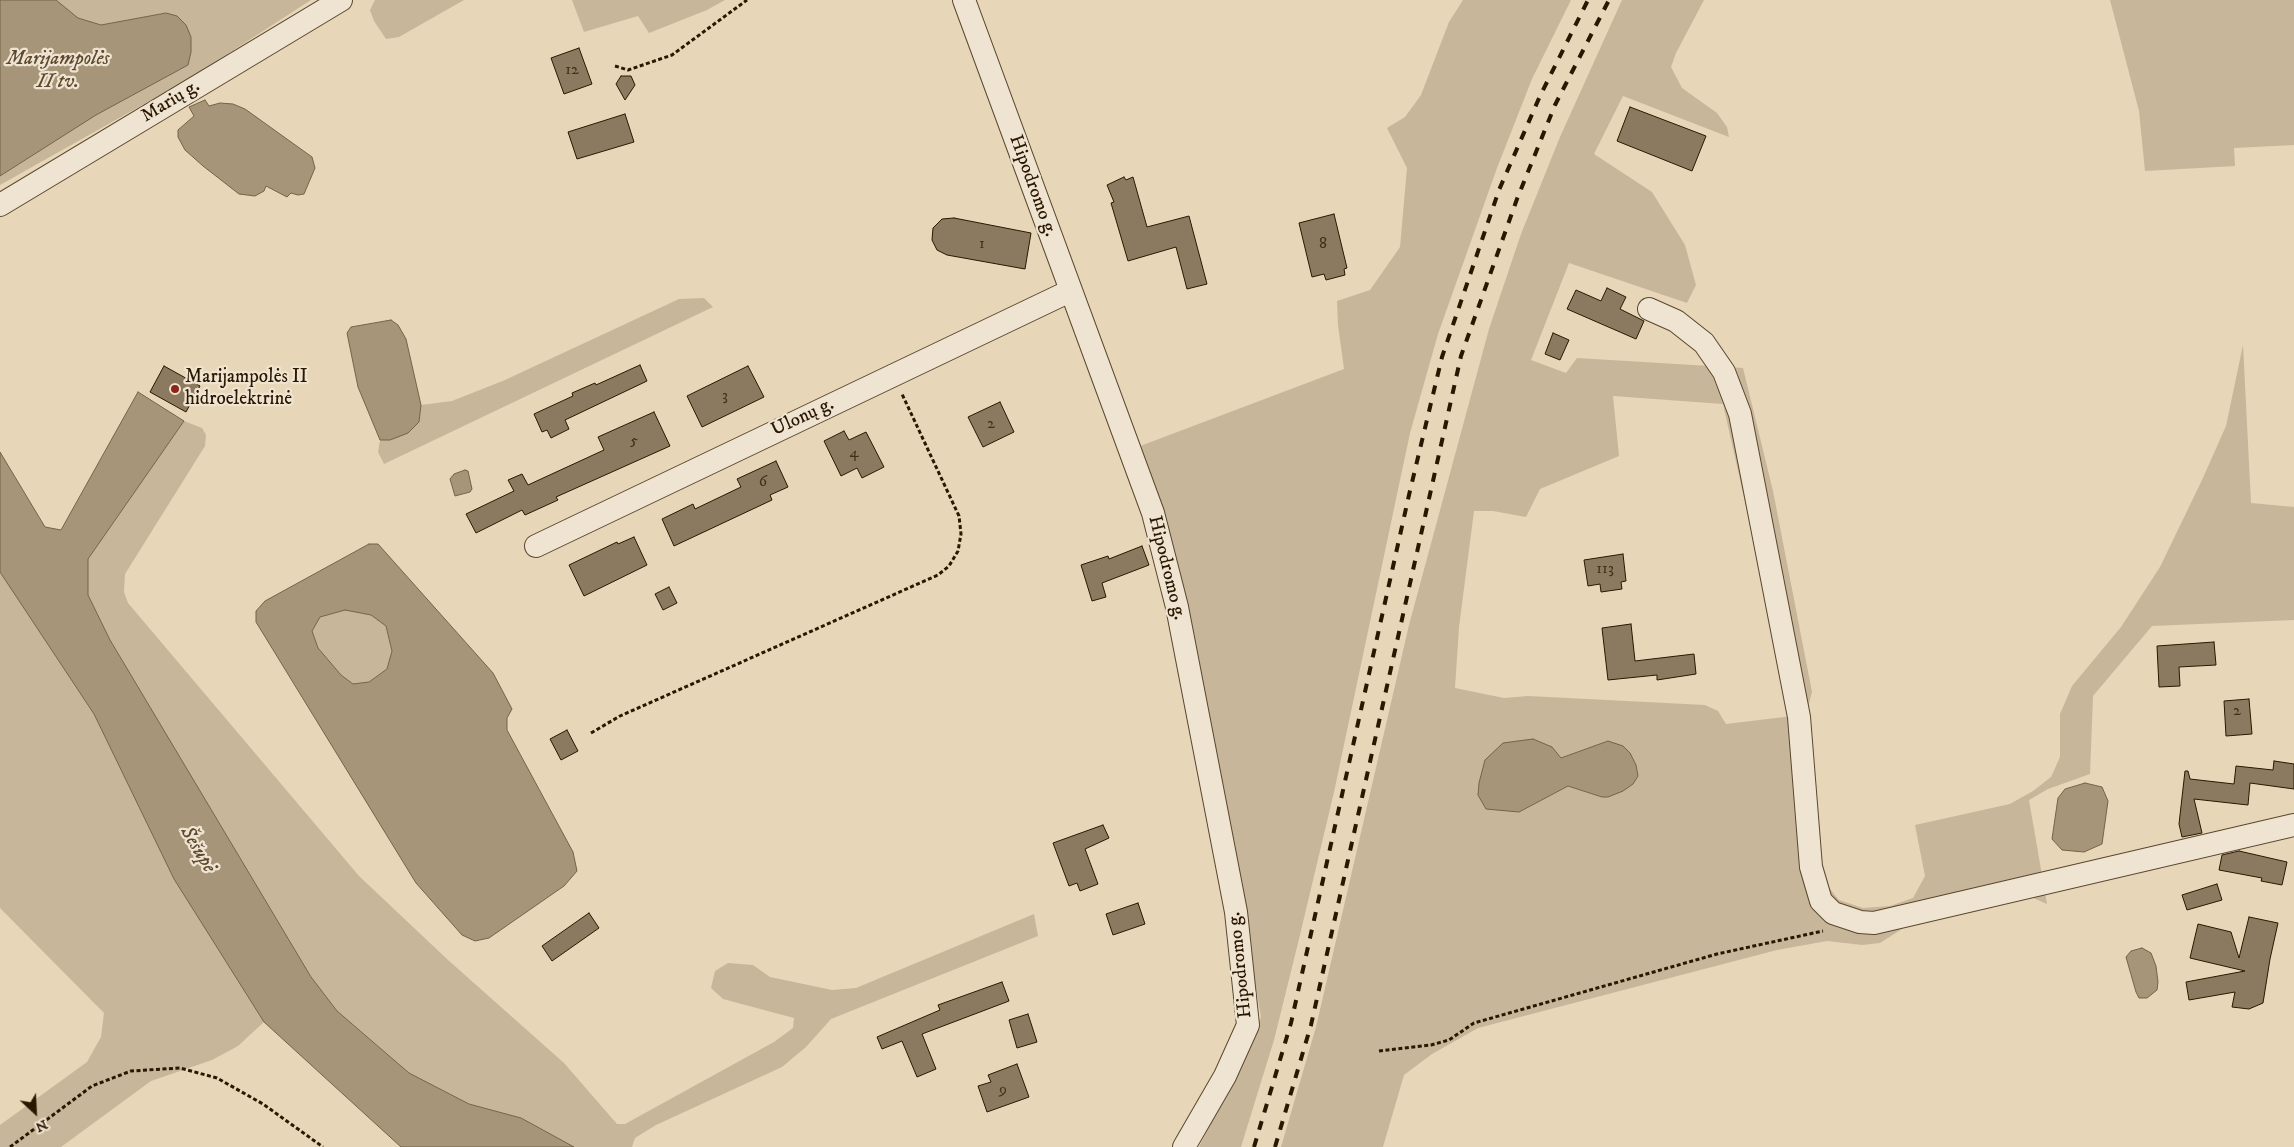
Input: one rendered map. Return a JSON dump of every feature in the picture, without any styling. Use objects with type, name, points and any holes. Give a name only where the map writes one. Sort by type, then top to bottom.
[{"type":"street","name":"Marių g.","points":[[0,205],[341,0]]},
{"type":"street","name":"Hipodromo g.","points":[[964,0],[1156,522],[1177,607],[1236,912],[1248,1025],[1225,1076],[1184,1147]]},
{"type":"street","name":"Ulonų g.","points":[[536,546],[1070,291]]},
{"type":"street","points":[[1649,308],[1676,321],[1704,343],[1724,372],[1740,414],[1799,717],[1811,866],[1821,901],[1833,913],[1860,922],[1874,923],[2294,825]]},
{"type":"path","points":[[615,66],[628,70],[672,54],[747,0]]},
{"type":"path","points":[[591,733],[620,716],[938,575],[949,566],[958,551],[961,534],[959,516],[894,375]]},
{"type":"path","points":[[1379,1051],[1431,1045],[1449,1040],[1474,1023],[1717,954],[1860,922]]},
{"type":"path","points":[[10,1147],[92,1086],[131,1071],[180,1068],[217,1078],[263,1104],[323,1147]]},
{"type":"shaded area","points":[[56,0],[311,0],[192,77],[0,185],[0,176],[96,115],[188,65],[166,13],[101,25],[78,18]]},
{"type":"shaded area","points":[[375,0],[464,0],[399,37],[386,39],[374,21],[370,10]]},
{"type":"shaded area","points":[[572,0],[725,0],[707,10],[649,33],[638,16],[584,32]]},
{"type":"shaded area","points":[[1463,0],[1571,0],[1532,79],[1497,168],[1438,334],[1410,433],[1334,792],[1299,939],[1274,1040],[1241,1147],[1199,1147],[1247,1051],[1261,1017],[1228,829],[1135,448],[1344,369],[1337,301],[1370,290],[1400,247],[1407,168],[1387,128],[1405,117],[1421,95],[1449,22]]},
{"type":"shaded area","points":[[1622,0],[1704,0],[1676,53],[1671,67],[1682,88],[1717,113],[1727,127],[1729,137],[1623,96],[1594,154],[1652,192],[1685,245],[1696,285],[1687,303],[1569,263],[1531,360],[1566,373],[1577,358],[1743,368],[1773,491],[1812,692],[1807,711],[1819,857],[1826,884],[1839,900],[1863,908],[1890,906],[1913,898],[1925,876],[1915,825],[2010,804],[2033,791],[2051,777],[2060,757],[2060,714],[2072,686],[2121,627],[2160,567],[2226,426],[2243,345],[2251,503],[2294,507],[2294,620],[2152,626],[2093,696],[2090,774],[2048,789],[2029,800],[2047,904],[2031,897],[1905,927],[1880,943],[1862,945],[1827,941],[1777,950],[1478,1028],[1432,1054],[1404,1075],[1383,1147],[1281,1147],[1316,1027],[1409,625],[1489,329],[1521,234],[1560,137]],"holes":[[[1613,396],[1723,404],[1793,716],[1726,724],[1718,711],[1705,705],[1528,696],[1504,698],[1455,688],[1459,627],[1474,511],[1493,511],[1526,517],[1540,489],[1619,456]],[[1608,741],[1602,797],[1568,786],[1519,812],[1552,747],[1561,758]]]},
{"type":"shaded area","points":[[2110,0],[2294,0],[2294,145],[2234,148],[2235,166],[2145,171],[2139,111]]},
{"type":"shaded area","points":[[704,298],[713,307],[384,464],[378,452],[380,440],[390,440],[419,423],[421,405],[452,401],[505,380],[679,299]]},
{"type":"shaded area","points":[[184,421],[202,428],[206,435],[205,446],[125,574],[124,592],[128,603],[359,876],[448,960],[564,1063],[617,1124],[625,1124],[774,1042],[793,1028],[794,1018],[723,999],[711,988],[715,971],[728,963],[753,965],[770,977],[832,990],[856,988],[1034,914],[1038,936],[831,1019],[806,1047],[782,1067],[656,1125],[635,1138],[632,1147],[574,1147],[521,1118],[469,1104],[409,1073],[337,1011],[311,977],[110,640],[88,595],[88,559]]},
{"type":"shaded area","points":[[0,572],[94,714],[174,879],[264,1022],[238,1046],[212,1060],[151,1081],[61,1147],[0,1147],[0,1125],[87,1062],[101,1037],[104,1013],[0,908]]},
{"type":"shaded area","points":[[345,610],[371,615],[386,626],[392,651],[387,669],[369,682],[353,684],[341,675],[318,648],[312,631],[320,617]]},
{"type":"water","name":"Marijampolės II tv.","points":[[0,0],[56,0],[78,18],[101,25],[166,13],[177,16],[186,25],[191,37],[191,52],[188,65],[96,115],[0,176]]},
{"type":"water","points":[[205,100],[209,106],[220,103],[233,104],[245,109],[312,157],[315,168],[304,194],[291,193],[287,197],[266,186],[264,191],[255,196],[239,194],[185,150],[178,137],[178,130],[194,116],[189,107]]},
{"type":"water","points":[[391,320],[398,325],[406,339],[421,405],[419,422],[408,433],[390,440],[380,440],[358,387],[347,333],[351,327]]},
{"type":"water","name":"Šešupė","points":[[138,392],[184,421],[88,559],[88,595],[110,640],[311,977],[337,1011],[409,1073],[469,1104],[521,1118],[574,1147],[401,1147],[264,1022],[174,879],[94,714],[0,572],[0,452],[45,527],[61,530]]},
{"type":"water","points":[[465,470],[468,471],[472,489],[470,492],[455,496],[450,479],[454,474]]},
{"type":"water","points":[[369,544],[378,544],[493,673],[512,709],[507,718],[507,730],[573,852],[577,871],[564,886],[489,938],[475,941],[462,935],[416,883],[256,622],[256,611],[265,601]],"holes":[[[345,610],[371,615],[386,626],[392,651],[387,669],[369,682],[353,684],[341,675],[318,648],[312,631],[320,617]]]},
{"type":"water","points":[[1533,739],[1552,747],[1561,758],[1608,741],[1623,746],[1630,753],[1636,765],[1638,776],[1633,784],[1623,791],[1608,797],[1602,797],[1568,786],[1519,812],[1486,809],[1478,795],[1485,760],[1503,743]]},
{"type":"water","points":[[2085,783],[2102,787],[2108,801],[2102,844],[2084,852],[2062,850],[2052,839],[2058,798],[2065,789]]},
{"type":"water","points":[[2142,948],[2151,953],[2156,966],[2158,982],[2157,990],[2147,998],[2139,998],[2126,957],[2131,951]]},
{"type":"building","points":[[579,48],[592,84],[564,94],[551,58]]},
{"type":"building","points":[[621,76],[631,76],[635,85],[625,100],[616,84]]},
{"type":"building","points":[[1630,107],[1706,136],[1692,171],[1617,141]]},
{"type":"building","points":[[625,114],[634,142],[577,159],[568,132]]},
{"type":"building","points":[[1124,177],[1126,180],[1133,177],[1147,227],[1189,216],[1207,284],[1187,289],[1176,247],[1128,261],[1111,203],[1114,202],[1107,185]]},
{"type":"building","points":[[1334,214],[1347,268],[1344,269],[1345,275],[1326,280],[1324,274],[1312,277],[1299,223]]},
{"type":"building","points":[[954,218],[1031,233],[1025,269],[947,255],[937,250],[932,240],[933,228],[942,219]]},
{"type":"building","points":[[1607,288],[1626,297],[1620,309],[1644,321],[1636,339],[1567,309],[1576,290],[1601,301]]},
{"type":"building","points":[[1553,333],[1569,340],[1560,360],[1545,354]]},
{"type":"building","points":[[640,365],[647,381],[565,420],[569,429],[551,438],[547,430],[542,432],[534,414],[573,396],[572,393],[595,383],[596,385]]},
{"type":"building","name":"Marijampolės II hidroelektrinė","points":[[164,366],[200,386],[186,412],[150,392]]},
{"type":"building","points":[[748,366],[764,397],[702,427],[687,396]]},
{"type":"building","points":[[1000,402],[1014,432],[983,447],[968,417]]},
{"type":"building","points":[[654,412],[670,446],[556,497],[558,500],[525,515],[522,510],[476,533],[466,514],[514,491],[508,480],[522,474],[528,485],[604,450],[598,437]]},
{"type":"building","points":[[844,431],[849,440],[866,432],[884,467],[862,478],[857,468],[841,476],[824,441]]},
{"type":"building","points":[[776,461],[788,487],[770,495],[772,500],[674,546],[662,519],[693,504],[695,509],[741,487],[737,479]]},
{"type":"building","points":[[634,537],[647,565],[584,596],[569,565],[617,542],[618,544]]},
{"type":"building","points":[[1142,546],[1149,565],[1102,583],[1106,597],[1092,601],[1081,565],[1108,556],[1109,559]]},
{"type":"building","points":[[1623,554],[1626,581],[1621,582],[1622,589],[1601,592],[1600,584],[1588,586],[1584,560]]},
{"type":"building","points":[[669,587],[677,603],[663,610],[655,594]]},
{"type":"building","points":[[1631,624],[1635,661],[1694,654],[1696,674],[1657,680],[1657,675],[1608,680],[1602,628]]},
{"type":"building","points":[[2214,642],[2216,665],[2179,667],[2180,686],[2159,687],[2157,646]]},
{"type":"building","points":[[2249,699],[2252,734],[2226,736],[2224,701]]},
{"type":"building","points":[[567,730],[578,751],[561,760],[550,739]]},
{"type":"building","points":[[2274,761],[2294,764],[2294,789],[2250,783],[2248,805],[2194,799],[2202,833],[2182,837],[2179,824],[2185,771],[2188,771],[2190,779],[2234,784],[2236,766],[2273,770]]},
{"type":"building","points":[[1103,825],[1109,838],[1085,849],[1098,884],[1080,891],[1077,883],[1069,886],[1053,843]]},
{"type":"building","points":[[2239,851],[2287,862],[2282,885],[2261,881],[2262,878],[2219,870],[2222,855]]},
{"type":"building","points":[[2217,884],[2222,900],[2187,910],[2182,895]]},
{"type":"building","points":[[1138,903],[1145,924],[1113,935],[1106,914]]},
{"type":"building","points":[[589,913],[599,928],[552,961],[542,946]]},
{"type":"building","points":[[2249,917],[2278,923],[2263,1003],[2249,1009],[2232,1007],[2235,992],[2189,1000],[2186,982],[2245,971],[2190,958],[2198,924],[2231,932],[2239,958]]},
{"type":"building","points":[[1002,982],[1009,1001],[922,1034],[936,1069],[917,1077],[902,1041],[882,1049],[877,1037],[940,1010],[938,1005]]},
{"type":"building","points":[[1028,1014],[1037,1042],[1017,1048],[1009,1020]]},
{"type":"building","points":[[1017,1064],[1029,1097],[987,1112],[978,1086],[991,1082],[988,1075]]},
{"type":"railway","points":[[1254,1147],[1291,1023],[1409,495],[1442,357],[1499,190],[1540,96],[1588,0]]},
{"type":"railway","points":[[1275,1147],[1311,1025],[1461,356],[1517,199],[1555,105],[1609,0]]},
{"type":"place","name":"Marijampolės II hidroelektrinė","points":[[175,389]]}]
